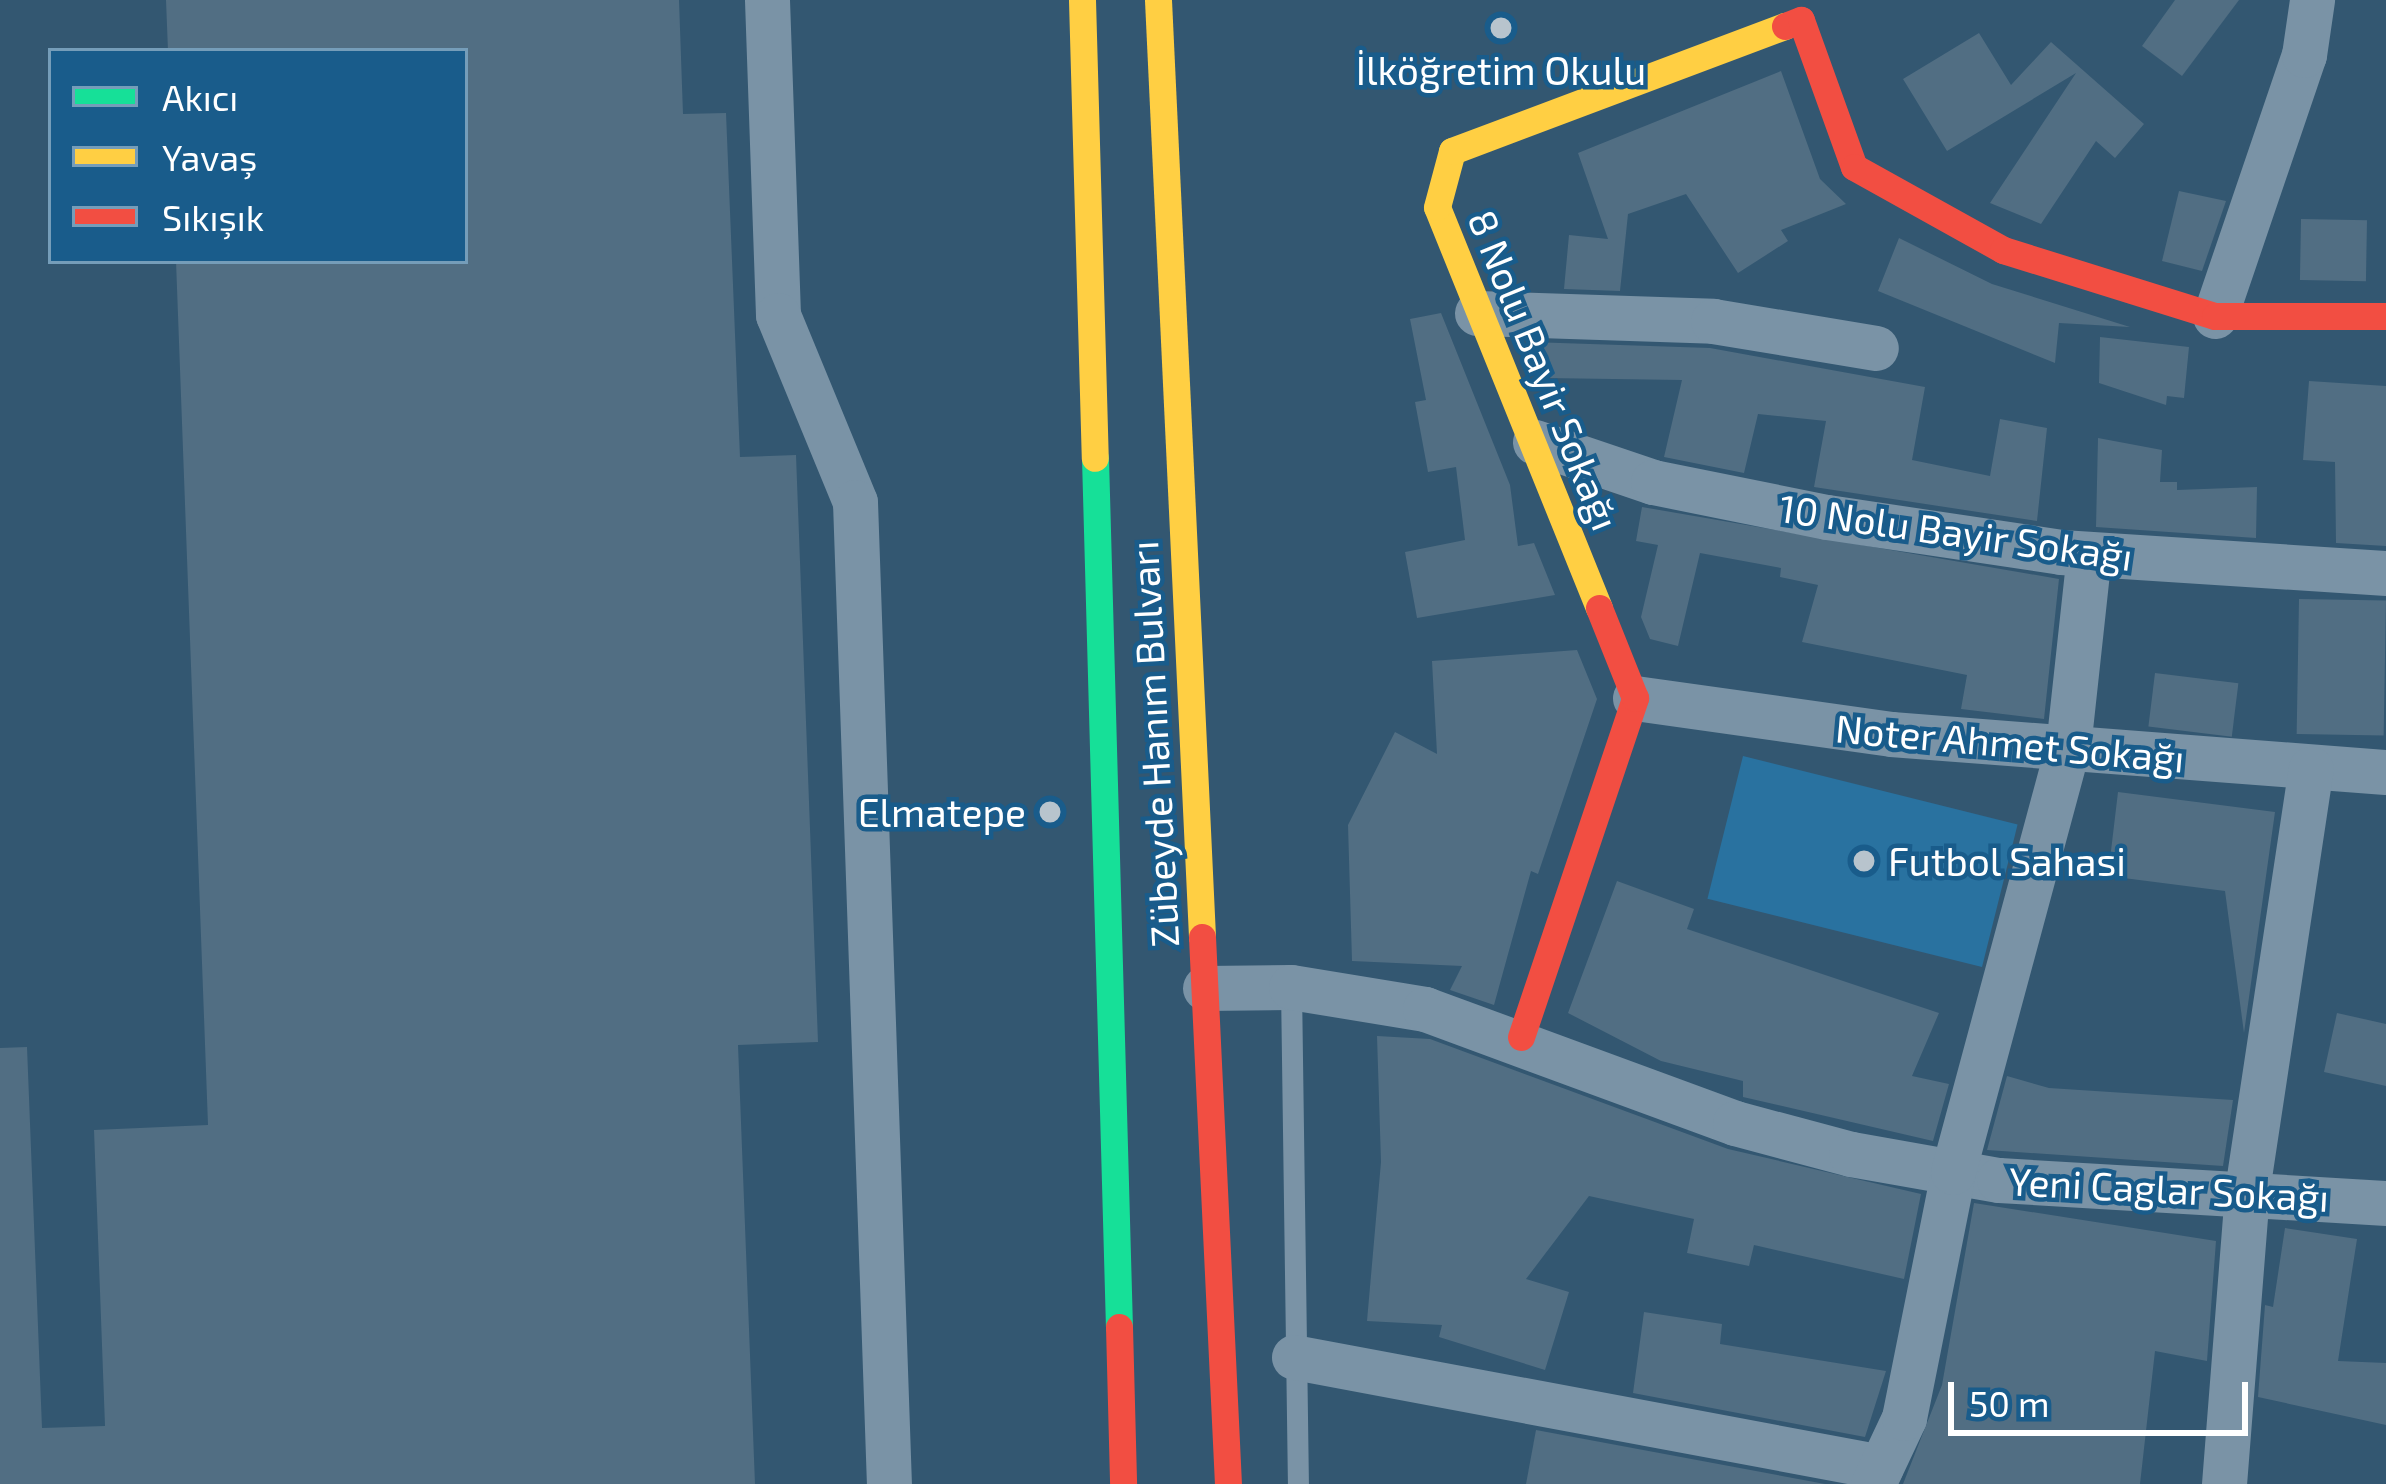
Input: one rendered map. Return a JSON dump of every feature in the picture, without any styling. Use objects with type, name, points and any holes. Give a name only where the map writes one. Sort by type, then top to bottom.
[{"type":"main road","name":"Zübeyde Hanım Bulvarı","points":[[1082,0],[1123,1484]]},
{"type":"main road","name":"Zübeyde Hanım Bulvarı","points":[[1158,0],[1228,1484]]},
{"type":"main road","name":"8 Nolu Bayir Sokağı","points":[[1635,698],[1535,442],[1477,314],[1438,207],[1452,151],[1799,10],[1854,167],[2003,250],[2215,316],[2386,316]]},
{"type":"main road","points":[[1521,1037],[1635,698]]},
{"type":"street","points":[[767,0],[778,315],[856,502],[890,1484]]},
{"type":"street","points":[[2215,316],[2304,56],[2312,0]]},
{"type":"street","points":[[1477,314],[1693,320],[1876,348]]},
{"type":"street","name":"10 Nolu Bayir Sokağı","points":[[1535,442],[1653,482],[2089,555],[2386,574]]},
{"type":"street","name":"Yeni Caglar Sokağı","points":[[1877,1476],[1904,1418],[1952,1172],[2068,747],[2089,555]]},
{"type":"street","name":"Noter Ahmet Sokağı","points":[[1635,698],[1783,722],[2386,772]]},
{"type":"street","points":[[2224,1484],[2247,1190],[2312,769]]},
{"type":"street","points":[[1204,988],[1291,987],[1425,1009],[1521,1037],[1735,1123],[1952,1172]]},
{"type":"street","name":"Yeni Caglar Sokağı","points":[[1952,1172],[2386,1203]]},
{"type":"street","points":[[1294,1357],[1877,1476]]},
{"type":"lane","points":[[1291,987],[1298,1484]]},
{"type":"shaded area","name":"Futbol Sahasi","points":[[1743,756],[2018,824],[1982,967],[1707,899]]},
{"type":"building","points":[[166,0],[679,0],[683,114],[726,113],[740,457],[796,455],[818,1042],[738,1045],[755,1484],[0,1484],[0,1048],[27,1047],[42,1428],[105,1426],[94,1130],[208,1125],[176,264],[468,264],[468,48],[168,48]]},
{"type":"building","points":[[2175,0],[2239,0],[2182,76],[2142,46]]},
{"type":"building","points":[[1979,33],[2011,85],[2051,42],[2144,124],[2115,158],[2096,141],[2041,224],[1990,203],[2076,73],[1947,151],[1903,79]]},
{"type":"building","points":[[1781,71],[1820,179],[1846,204],[1781,230],[1788,241],[1738,273],[1686,194],[1628,214],[1620,291],[1564,289],[1569,235],[1608,239],[1578,153]]},
{"type":"building","points":[[2179,191],[2226,201],[2202,271],[2162,261]]},
{"type":"building","points":[[2301,219],[2367,220],[2366,281],[2300,280]]},
{"type":"building","points":[[1899,238],[1992,284],[2130,327],[2059,323],[2055,363],[1878,291]]},
{"type":"building","points":[[1441,313],[1510,485],[1518,546],[1534,543],[1555,595],[1417,618],[1405,552],[1465,540],[1456,467],[1428,472],[1415,402],[1426,400],[1410,319]]},
{"type":"building","points":[[2100,337],[2189,347],[2184,398],[2167,396],[2166,405],[2099,383]]},
{"type":"building","points":[[1530,342],[1710,348],[1925,387],[1912,460],[1990,476],[2000,419],[2047,428],[2037,521],[1814,487],[1826,421],[1758,414],[1744,473],[1664,457],[1682,380],[1545,378]]},
{"type":"building","points":[[2309,381],[2386,386],[2386,546],[2336,543],[2335,462],[2303,460]]},
{"type":"building","points":[[2098,438],[2162,450],[2160,482],[2177,482],[2177,490],[2257,487],[2256,538],[2096,527]]},
{"type":"building","points":[[1642,507],[2059,579],[2044,719],[1961,709],[1967,675],[1802,642],[1818,585],[1780,577],[1781,568],[1700,553],[1678,646],[1650,639],[1641,617],[1658,545],[1636,541]]},
{"type":"building","points":[[2299,599],[2386,601],[2384,735],[2297,734]]},
{"type":"building","points":[[1577,650],[1597,699],[1538,874],[1531,871],[1494,1005],[1450,990],[1462,966],[1352,961],[1348,825],[1395,732],[1437,754],[1432,661]]},
{"type":"building","points":[[2155,673],[2238,683],[2232,737],[2148,727]]},
{"type":"building","points":[[2118,792],[2275,812],[2244,1033],[2225,891],[2108,876]]},
{"type":"building","points":[[1617,881],[1694,909],[1687,929],[1939,1013],[1912,1076],[1949,1084],[1933,1141],[1743,1097],[1743,1081],[1661,1061],[1568,1013]]},
{"type":"building","points":[[2337,1013],[2386,1024],[2386,1086],[2324,1072]]},
{"type":"building","points":[[1377,1036],[1430,1039],[1728,1149],[1921,1194],[1904,1279],[1754,1245],[1749,1266],[1687,1253],[1694,1219],[1589,1196],[1526,1279],[1569,1292],[1545,1370],[1439,1337],[1442,1325],[1367,1321],[1381,1162]]},
{"type":"building","points":[[2007,1076],[2049,1088],[2233,1100],[2223,1166],[1987,1150]]},
{"type":"building","points":[[1974,1203],[2216,1241],[2207,1361],[2155,1351],[2140,1484],[1903,1484],[1942,1385]]},
{"type":"building","points":[[2285,1228],[2357,1239],[2338,1361],[2386,1363],[2386,1425],[2258,1397],[2265,1305],[2273,1307]]},
{"type":"building","points":[[1644,1312],[1722,1324],[1720,1344],[1886,1371],[1865,1437],[1633,1393]]},
{"type":"building","points":[[1536,1430],[1825,1484],[1526,1484]]},
{"type":"traffic: fast","points":[[1095,458],[1119,1327]]},
{"type":"traffic: slow","points":[[1082,0],[1095,458]]},
{"type":"traffic: slow","points":[[1158,0],[1202,937]]},
{"type":"traffic: slow","points":[[1599,608],[1437,207],[1452,151],[1785,26]]},
{"type":"traffic: jam","points":[[1785,26],[1801,20],[1854,167],[2003,250],[2215,316],[2386,316]]},
{"type":"traffic: jam","points":[[1521,1037],[1635,698],[1599,608]]},
{"type":"traffic: jam","points":[[1202,937],[1228,1484]]},
{"type":"traffic: jam","points":[[1119,1327],[1123,1484]]},
{"type":"place","name":"İlköğretim Okulu","points":[[1501,28]]},
{"type":"place","name":"Elmatepe","points":[[1050,812]]},
{"type":"place","name":"Futbol Sahasi","points":[[1864,861]]}]
